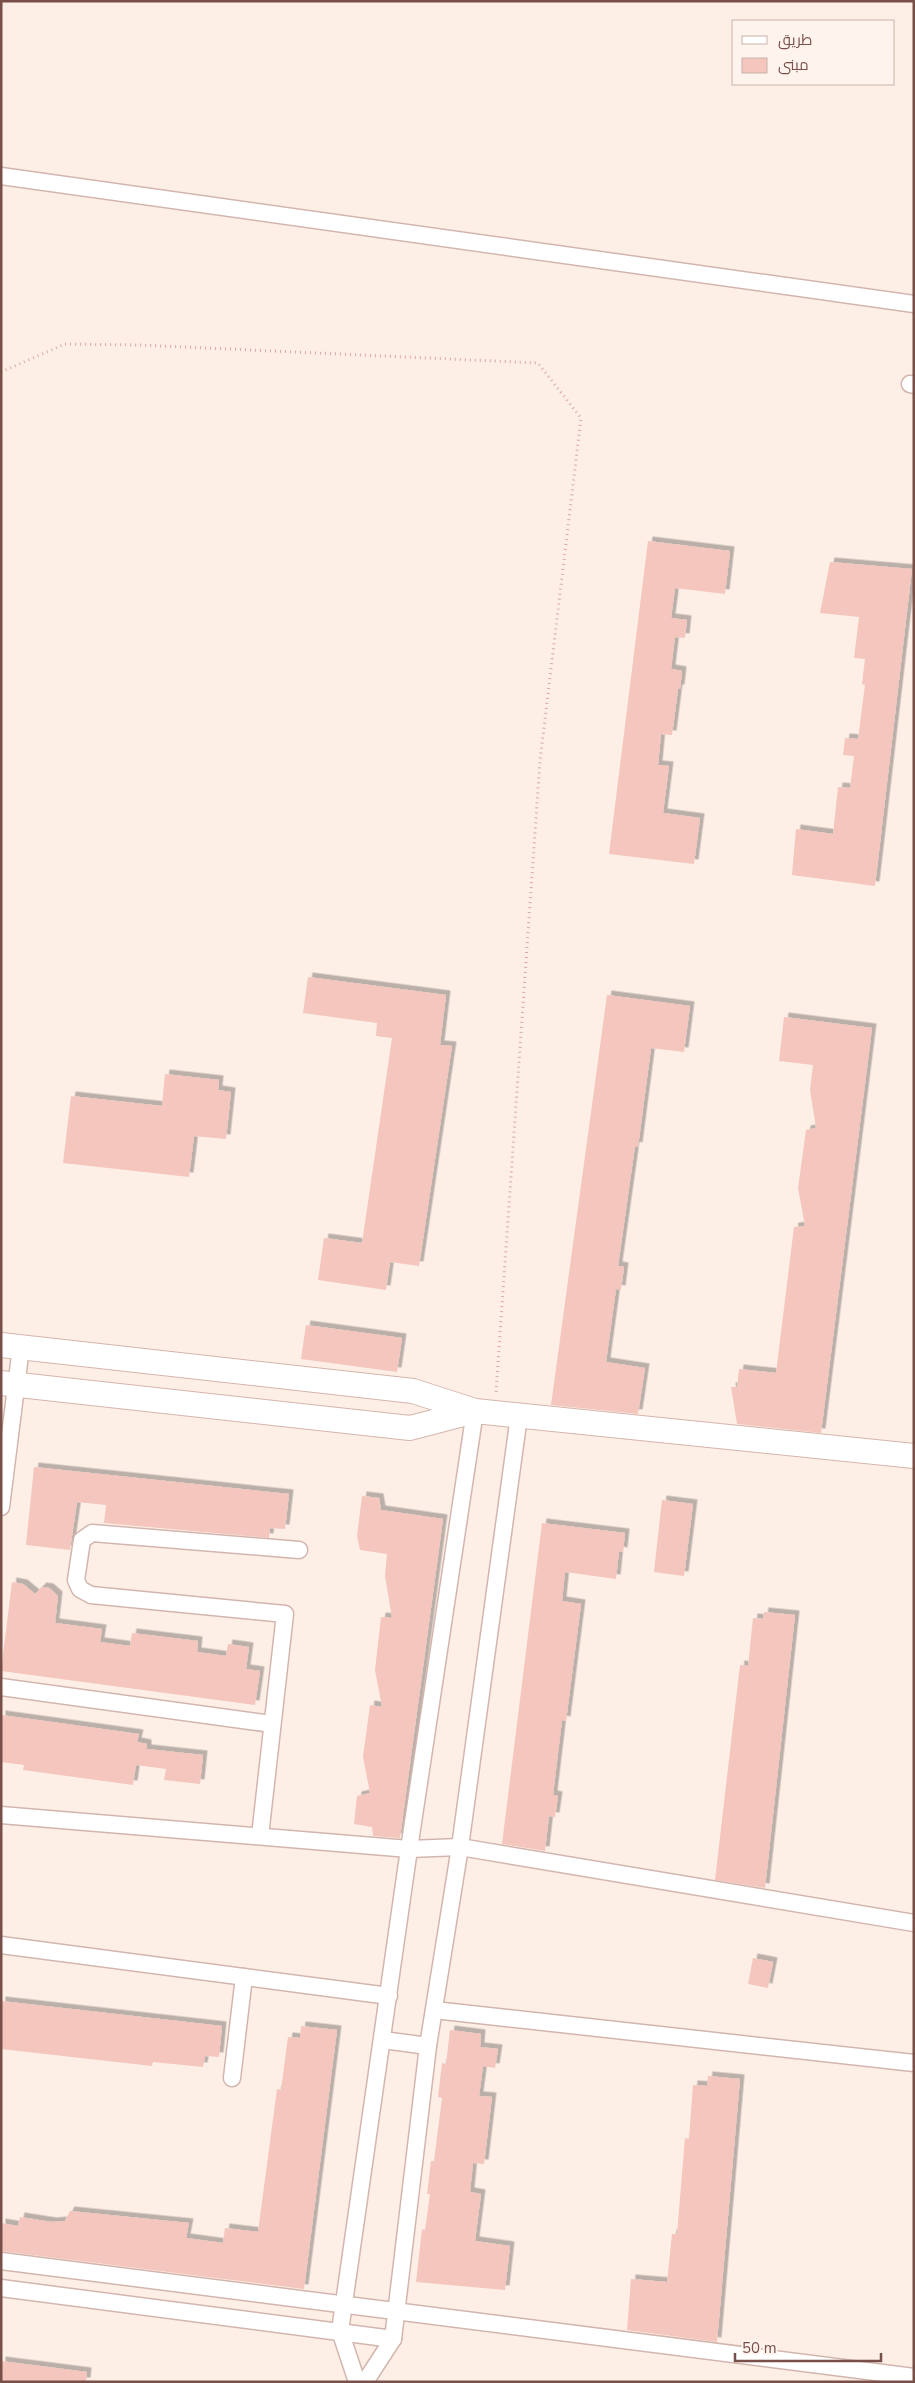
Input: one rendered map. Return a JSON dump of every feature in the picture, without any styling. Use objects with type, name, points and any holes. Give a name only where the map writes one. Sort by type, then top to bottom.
[{"type":"main road","points":[[11,1346],[413,1390],[485,1412],[914,1456]]},
{"type":"main road","points":[[9,1384],[410,1428],[485,1412]]},
{"type":"street","points":[[1,176],[914,304]]},
{"type":"street","points":[[1,1507],[11,1346]]},
{"type":"street","points":[[357,2382],[340,2331],[409,1849],[485,1412]]},
{"type":"street","points":[[365,2382],[393,2339],[428,2046],[460,1847],[519,1416]]},
{"type":"street","points":[[260,1836],[285,1614],[91,1595],[80,1589],[76,1580],[82,1540],[92,1533],[299,1550]]},
{"type":"street","points":[[1,1687],[272,1724]]},
{"type":"street","points":[[1,1815],[409,1849],[460,1847],[914,1923]]},
{"type":"street","points":[[1,1945],[389,1996]]},
{"type":"street","points":[[232,2078],[244,1976]]},
{"type":"street","points":[[434,2010],[914,2063]]},
{"type":"street","points":[[383,2040],[428,2046]]},
{"type":"street","points":[[1,2261],[914,2377]]},
{"type":"street","points":[[1,2288],[393,2339]]},
{"type":"path","points":[[1,372],[65,344],[140,345],[538,363],[581,418],[540,761],[485,1412]]},
{"type":"building","points":[[648,541],[730,551],[725,594],[675,588],[671,618],[687,620],[685,638],[675,637],[671,669],[682,671],[680,689],[678,689],[672,735],[661,734],[658,765],[669,766],[663,813],[700,818],[694,864],[609,854]]},
{"type":"building","points":[[830,562],[912,569],[875,886],[792,875],[796,829],[833,834],[838,787],[850,788],[854,756],[843,755],[845,738],[858,739],[865,685],[862,684],[865,659],[854,658],[859,617],[820,613]]},
{"type":"building","points":[[308,977],[446,995],[440,1045],[452,1046],[419,1266],[390,1262],[386,1290],[318,1280],[324,1238],[362,1243],[392,1038],[376,1036],[377,1023],[303,1013]]},
{"type":"building","points":[[607,995],[690,1006],[684,1052],[651,1048],[638,1147],[635,1146],[618,1266],[624,1267],[621,1290],[616,1289],[606,1362],[645,1368],[638,1414],[551,1405]]},
{"type":"building","points":[[784,1017],[872,1028],[821,1433],[737,1424],[731,1387],[737,1387],[739,1369],[776,1373],[794,1227],[805,1226],[798,1188],[806,1130],[816,1128],[810,1090],[813,1065],[779,1061]]},
{"type":"building","points":[[165,1074],[219,1080],[218,1090],[231,1092],[226,1139],[194,1136],[189,1177],[63,1163],[71,1096],[162,1106]]},
{"type":"building","points":[[306,1325],[402,1338],[397,1372],[301,1359]]},
{"type":"building","points":[[34,1467],[289,1494],[285,1529],[270,1528],[269,1538],[104,1523],[106,1505],[77,1502],[70,1550],[26,1545]]},
{"type":"building","points":[[362,1496],[379,1498],[381,1510],[443,1519],[400,1838],[373,1836],[372,1827],[354,1824],[357,1796],[370,1793],[363,1757],[370,1705],[382,1707],[375,1670],[381,1617],[392,1618],[385,1576],[387,1554],[360,1550],[357,1536]]},
{"type":"building","points":[[662,1500],[693,1504],[684,1576],[654,1572]]},
{"type":"building","points":[[542,1523],[625,1533],[623,1552],[619,1551],[616,1579],[565,1572],[562,1601],[581,1604],[566,1721],[562,1720],[553,1795],[558,1796],[555,1817],[549,1816],[545,1851],[502,1844]]},
{"type":"building","points":[[12,1582],[23,1584],[35,1594],[42,1587],[49,1588],[58,1596],[55,1623],[102,1629],[100,1642],[130,1646],[132,1633],[198,1641],[197,1652],[226,1656],[228,1644],[249,1647],[246,1669],[260,1671],[255,1705],[1,1671]]},
{"type":"building","points":[[764,1612],[795,1615],[765,1888],[715,1880],[740,1665],[748,1666],[753,1618],[763,1619]]},
{"type":"building","points":[[1,1715],[139,1734],[137,1742],[147,1744],[147,1749],[203,1755],[200,1784],[164,1780],[166,1769],[136,1765],[133,1785],[23,1770],[24,1765],[1,1762]]},
{"type":"building","points":[[753,1958],[773,1962],[768,1988],[748,1984]]},
{"type":"building","points":[[1,2001],[222,2026],[219,2057],[205,2056],[203,2067],[153,2062],[152,2066],[1,2049]]},
{"type":"building","points":[[301,2026],[337,2030],[304,2289],[1,2251],[1,2223],[18,2226],[20,2217],[52,2222],[65,2221],[70,2211],[189,2223],[186,2238],[223,2243],[225,2228],[258,2232],[277,2089],[281,2090],[288,2037],[300,2038]]},
{"type":"building","points":[[450,2030],[481,2034],[480,2047],[498,2049],[495,2068],[483,2066],[479,2096],[492,2097],[484,2164],[473,2163],[470,2192],[481,2194],[475,2241],[510,2246],[505,2290],[416,2282],[422,2229],[425,2230],[430,2194],[427,2194],[431,2161],[434,2161],[442,2098],[438,2097],[442,2063],[446,2064]]},
{"type":"building","points":[[708,2076],[740,2079],[717,2342],[627,2330],[631,2279],[667,2282],[672,2234],[677,2234],[685,2138],[689,2139],[693,2085],[707,2086]]},
{"type":"building","points":[[1,2361],[87,2372],[86,2382],[1,2382]]}]
